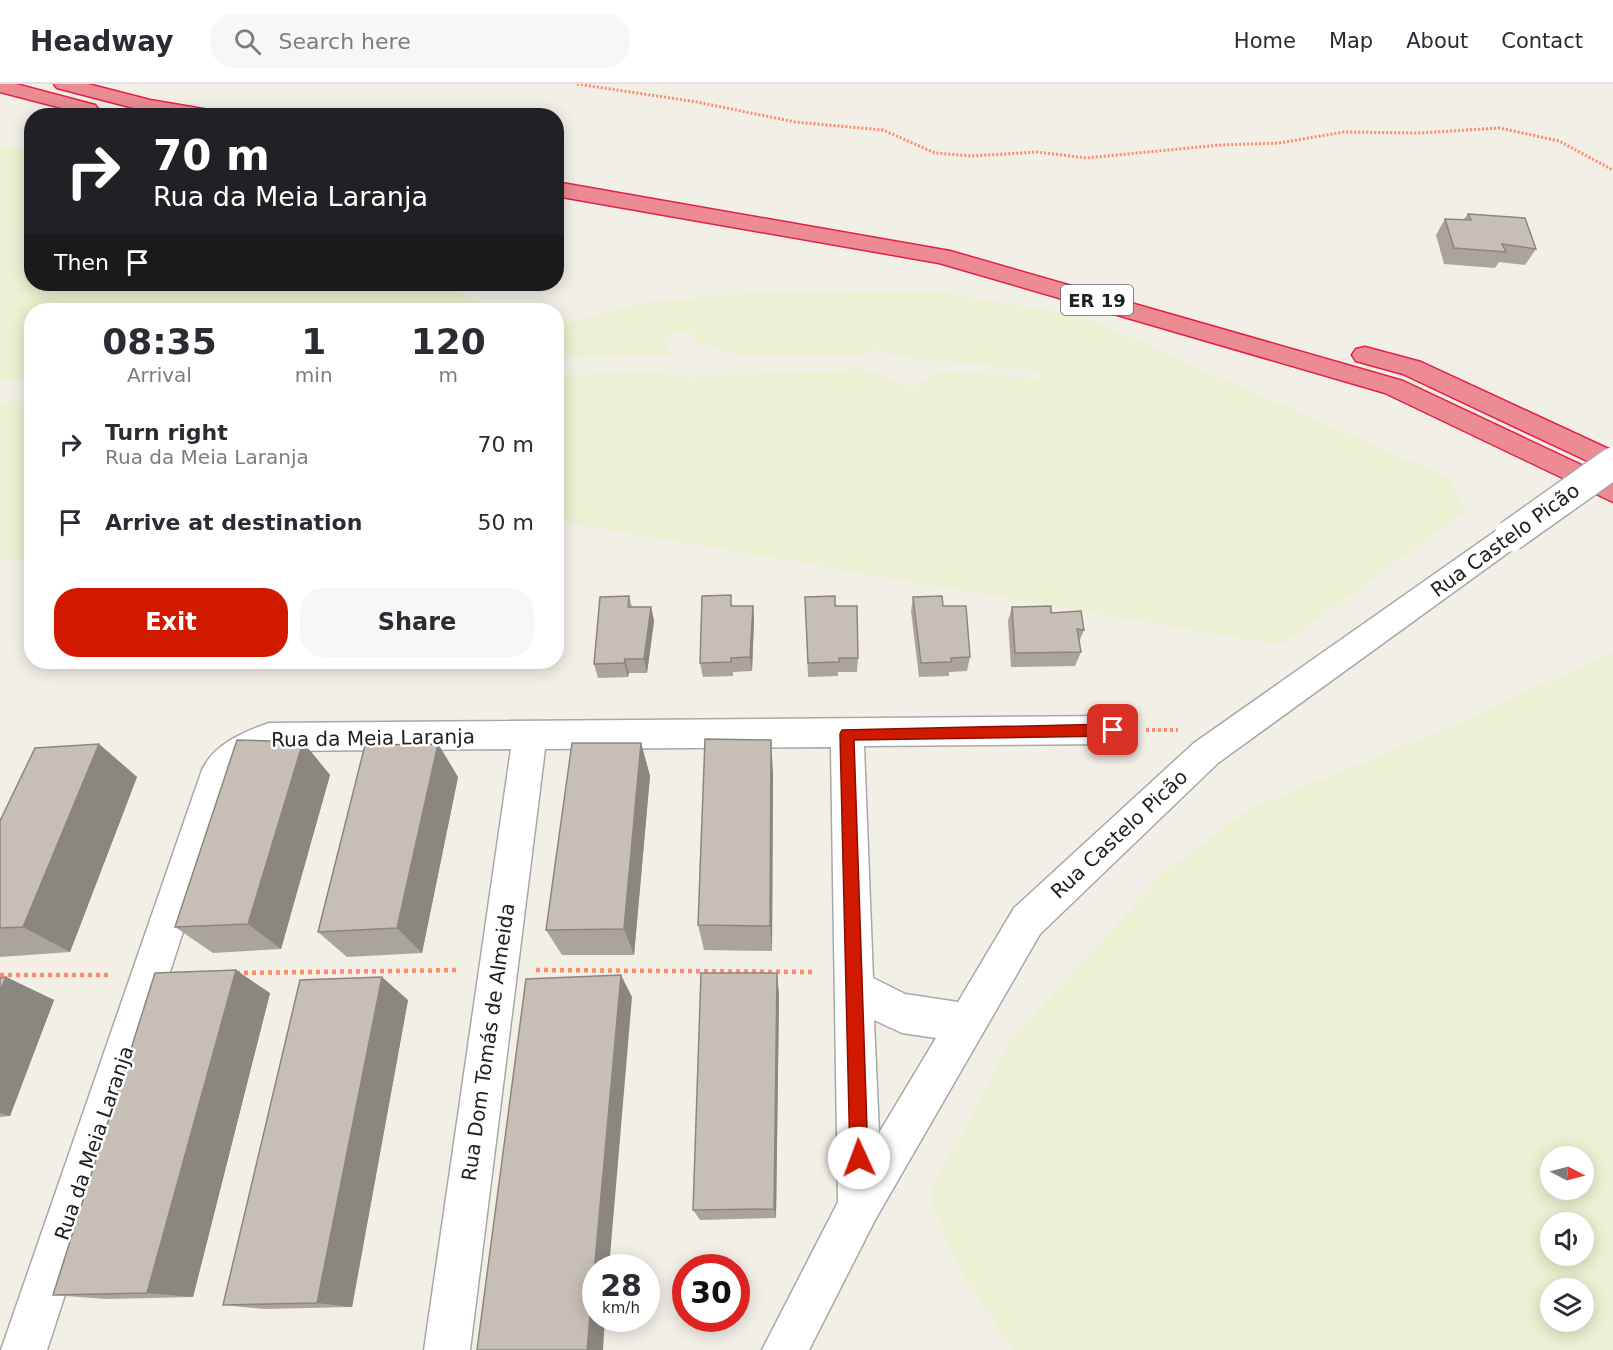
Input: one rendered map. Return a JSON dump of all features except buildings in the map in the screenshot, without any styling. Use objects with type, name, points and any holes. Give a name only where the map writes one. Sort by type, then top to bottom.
[{"type":"highway","points":[[64,84],[161,108]]},
{"type":"highway","points":[[0,86],[83,108]]},
{"type":"highway","name":"ER 19","points":[[564,172],[956,239],[1412,369],[1613,463]]},
{"type":"highway","name":"ER 19","points":[[564,190],[954,259],[1394,387],[1613,492]]},
{"type":"street","name":"Rua Castelo Picão","points":[[785,1350],[860,1205],[1027,921],[1206,753],[1613,463]]},
{"type":"street","name":"Rua da Meia Laranja","points":[[24,1350],[219,770],[241,750],[269,737],[1113,730]]},
{"type":"street","name":"Rua Dom Tomás de Almeida","points":[[447,1350],[530,734]]},
{"type":"street","points":[[847,734],[860,1205]]},
{"type":"street","points":[[854,981],[902,1013],[968,1023]]},
{"type":"path","points":[[577,84],[697,102],[795,122],[883,130],[935,153],[972,156],[1037,152],[1086,158],[1220,145],[1279,143],[1344,132],[1419,133],[1500,128],[1559,141],[1613,170]]},
{"type":"path","points":[[235,974],[498,970],[854,981]]},
{"type":"path","points":[[0,975],[151,975]]},
{"type":"green space","points":[[0,146],[24,150],[24,291],[456,291],[480,303],[24,303],[24,378],[0,381]]},
{"type":"green space","points":[[932,291],[1055,312],[1097,322],[1449,478],[1466,511],[1281,645],[564,522],[564,376],[644,372],[692,378],[864,369],[913,388],[941,371],[1041,379],[1041,371],[894,356],[878,349],[864,355],[738,356],[698,342],[692,333],[674,331],[662,340],[672,355],[564,358],[564,322],[642,303],[741,294]]},
{"type":"green space","points":[[24,401],[24,559],[0,561],[0,403]]},
{"type":"green space","points":[[1613,652],[1613,1350],[1013,1350],[958,1266],[929,1195],[1012,1039],[1163,873],[1250,809],[1450,727]]},
{"type":"route","points":[[859,1158],[847,734],[1113,730]]}]
